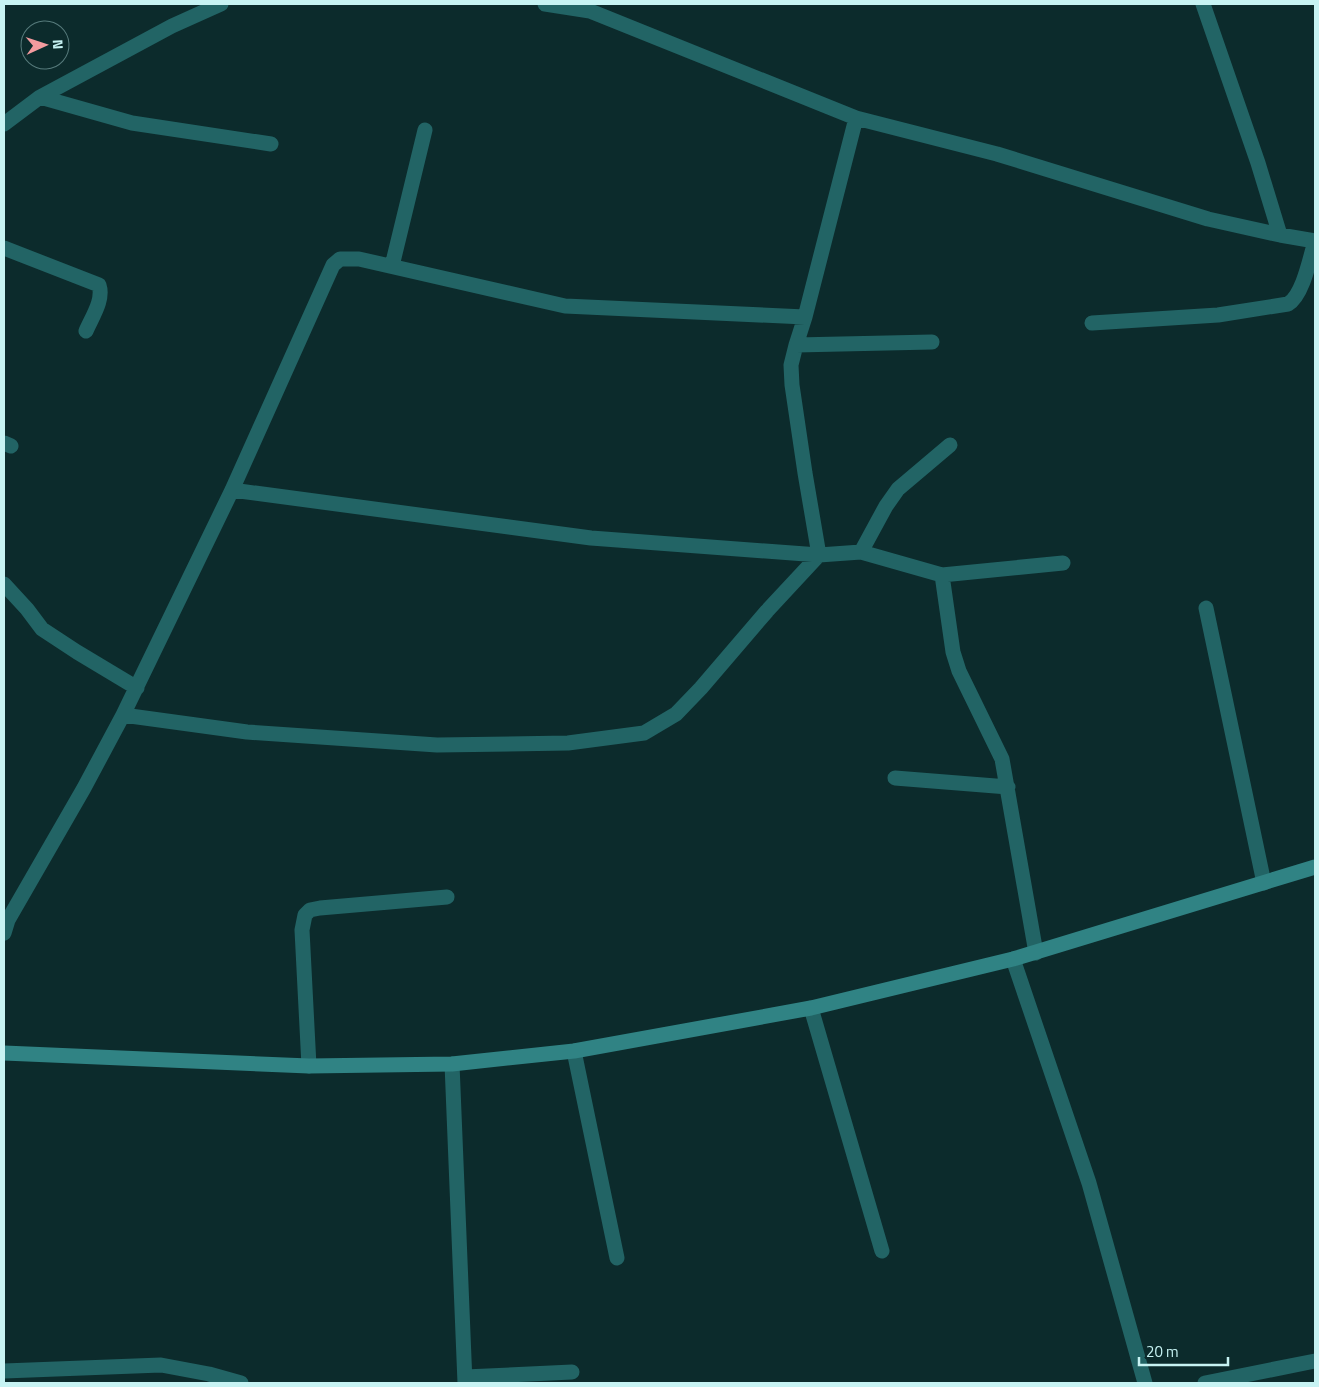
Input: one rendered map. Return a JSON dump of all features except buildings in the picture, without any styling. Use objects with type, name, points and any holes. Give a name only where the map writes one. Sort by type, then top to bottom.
[{"type":"street","points":[[4,124],[40,97],[172,26],[221,4]]},
{"type":"street","points":[[545,4],[596,7],[856,118],[996,154],[1208,219],[1315,241],[1300,291],[1294,301],[1288,304],[1218,315],[1092,323]]},
{"type":"street","points":[[1203,4],[1258,163],[1280,235]]},
{"type":"street","points":[[40,97],[132,123],[271,144]]},
{"type":"street","points":[[819,555],[792,385],[791,365],[856,118]]},
{"type":"street","points":[[392,266],[425,130]]},
{"type":"street","points":[[4,248],[99,285],[101,297],[86,331]]},
{"type":"street","points":[[4,933],[8,920],[79,796],[137,688],[232,490],[333,265],[340,259],[359,259],[565,306],[805,317]]},
{"type":"street","points":[[796,345],[932,342]]},
{"type":"street","points":[[861,552],[886,506],[898,489],[950,445]]},
{"type":"street","points":[[232,490],[591,538],[819,555],[861,552],[942,575],[1063,563]]},
{"type":"street","points":[[123,715],[248,732],[437,745],[568,744],[644,733],[676,714],[682,708],[819,555]]},
{"type":"street","points":[[942,575],[953,652],[963,679],[1002,759],[1036,953]]},
{"type":"street","points":[[4,584],[42,629],[137,688]]},
{"type":"street","points":[[1206,608],[1264,883]]},
{"type":"street","points":[[895,778],[1008,787]]},
{"type":"street","points":[[4,1053],[309,1066],[452,1064],[574,1051],[811,1008],[1013,959],[1315,867]]},
{"type":"street","points":[[309,1066],[302,930],[305,915],[310,910],[320,908],[447,897]]},
{"type":"street","points":[[1013,959],[1090,1183],[1145,1383]]},
{"type":"street","points":[[811,1008],[882,1252]]},
{"type":"street","points":[[574,1051],[617,1258]]},
{"type":"street","points":[[452,1064],[465,1380],[572,1372]]},
{"type":"street","points":[[1205,1383],[1257,1378],[1315,1361]]},
{"type":"street","points":[[4,1371],[161,1365],[209,1374],[240,1383]]}]
